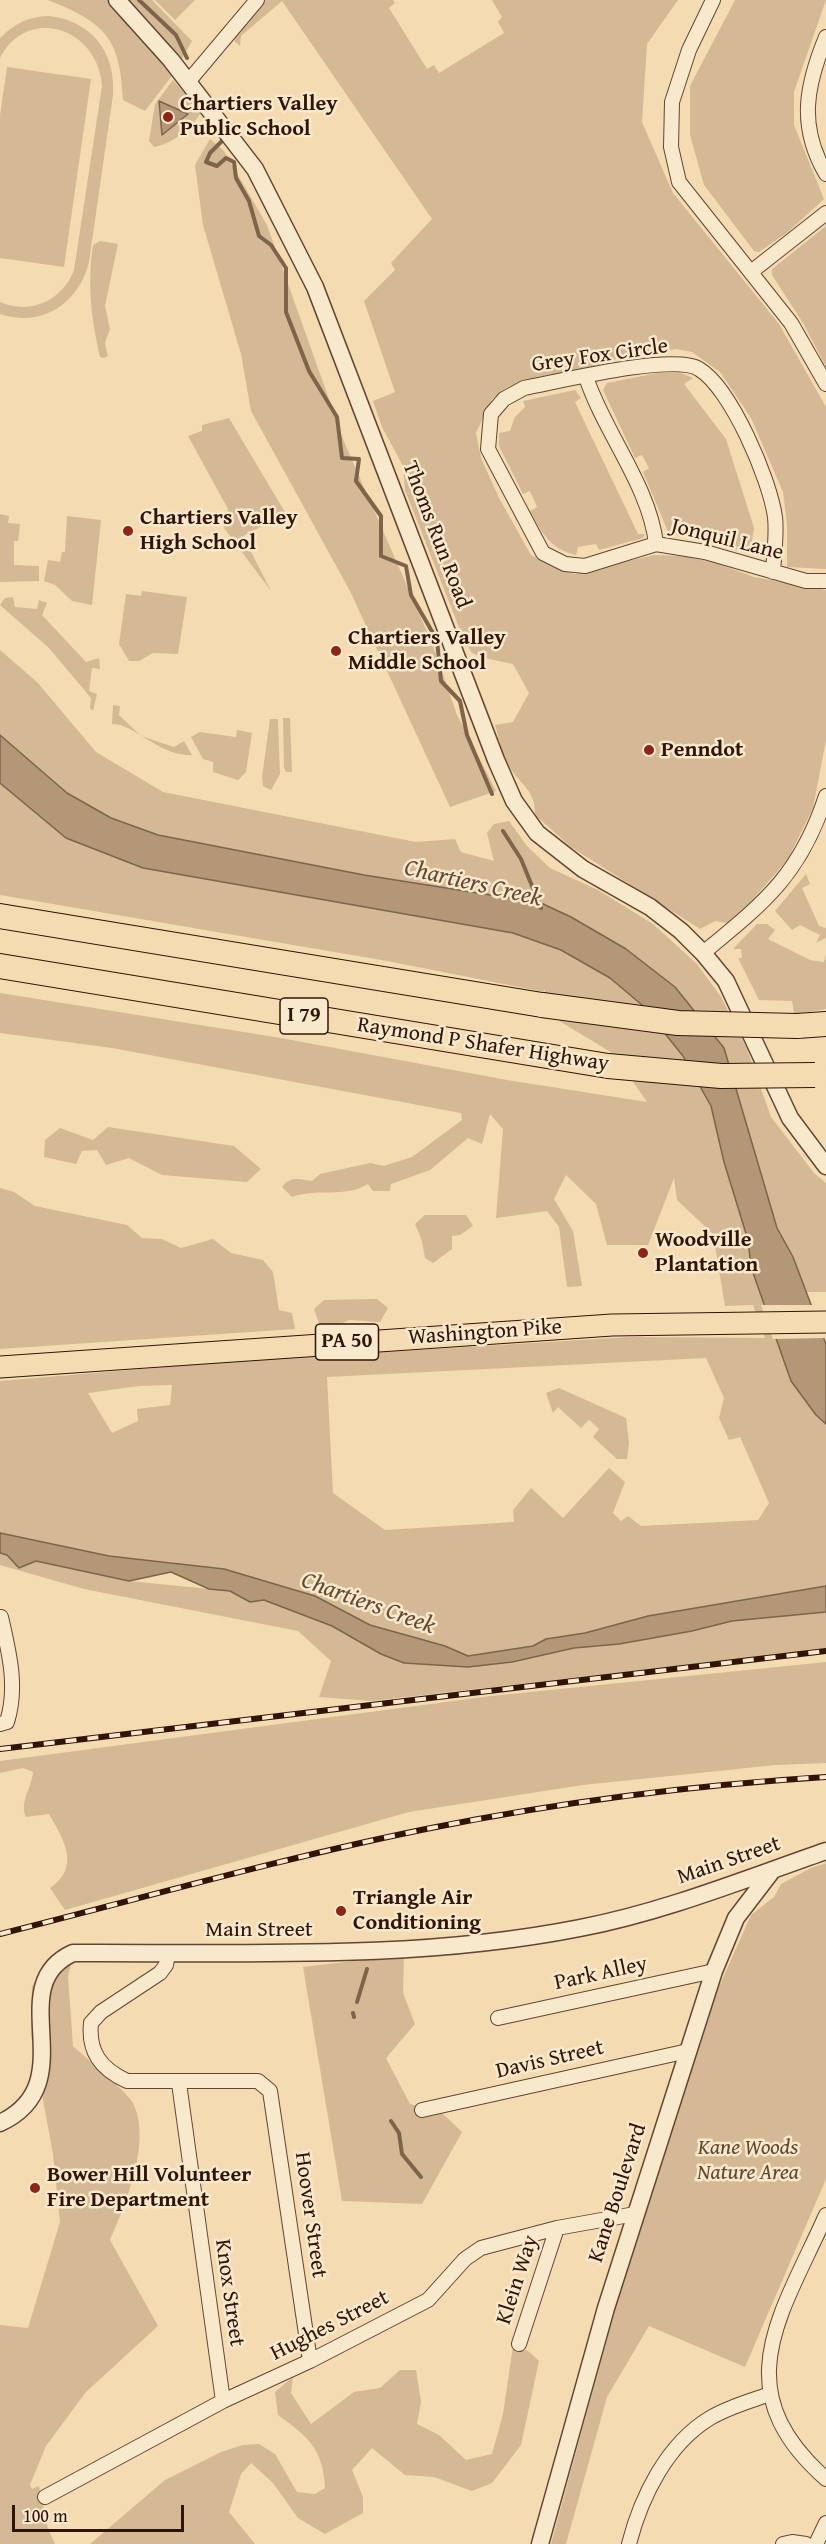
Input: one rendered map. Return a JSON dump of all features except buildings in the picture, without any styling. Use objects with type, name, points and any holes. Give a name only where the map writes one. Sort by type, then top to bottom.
[{"type":"highway","name":"I 79","points":[[0,916],[542,1005],[678,1023],[797,1026],[826,1023]]},
{"type":"highway","name":"Raymond P Shafer Highway","points":[[0,966],[608,1066],[721,1076],[821,1075]]},
{"type":"highway","points":[[0,979],[189,998]]},
{"type":"main road","name":"Washington Pike","points":[[0,1367],[596,1326],[826,1322]]},
{"type":"street","name":"Thoms Run Road","points":[[117,0],[188,82],[255,169],[315,287],[514,801],[537,833],[559,852],[650,907],[681,931],[703,953],[726,981],[790,1118],[826,1166]]},
{"type":"street","points":[[188,82],[257,0]]},
{"type":"street","points":[[713,0],[689,50],[672,102],[671,147],[680,182],[791,322],[826,384]]},
{"type":"street","points":[[826,37],[808,89],[807,122],[812,145],[826,174]]},
{"type":"street","points":[[752,273],[826,213]]},
{"type":"street","name":"Grey Fox Circle","points":[[585,566],[566,564],[543,553],[488,449],[487,434],[491,414],[504,399],[524,388],[668,363],[699,368],[722,393],[737,419],[766,482],[775,517],[774,572]]},
{"type":"street","points":[[586,377],[594,403],[655,530],[656,544]]},
{"type":"street","name":"Jonquil Lane","points":[[585,566],[656,544],[705,552],[806,581],[826,581]]},
{"type":"street","points":[[703,953],[766,901],[796,864],[815,830],[826,796]]},
{"type":"street","points":[[0,1724],[7,1722],[12,1704],[13,1684],[1,1617]]},
{"type":"street","name":"Main Street","points":[[32,1974],[54,1958],[73,1953],[392,1950],[504,1941],[625,1918],[826,1851]]},
{"type":"street","name":"Kane Boulevard","points":[[540,2544],[635,2214],[714,1971],[736,1918],[773,1870]]},
{"type":"street","points":[[168,1953],[166,1965],[160,1974],[102,2012],[91,2023],[89,2040],[109,2073],[127,2082],[179,2083]]},
{"type":"street","name":"Park Alley","points":[[498,2018],[714,1971]]},
{"type":"street","points":[[0,2123],[24,2108],[30,2094],[31,2072],[25,2037]]},
{"type":"street","name":"Davis Street","points":[[422,2110],[688,2051]]},
{"type":"street","name":"Hoover Street","points":[[179,2083],[258,2081],[270,2091],[310,2361]]},
{"type":"street","name":"Knox Street","points":[[179,2083],[223,2402]]},
{"type":"street","name":"Hughes Street","points":[[45,2497],[223,2402],[310,2361],[428,2300],[465,2259],[482,2248],[557,2228],[635,2214]]},
{"type":"street","points":[[826,2215],[771,2344],[768,2364],[770,2394],[786,2437],[796,2451],[826,2479]]},
{"type":"street","name":"Klein Way","points":[[519,2344],[557,2228]]},
{"type":"street","points":[[629,2544],[651,2487],[677,2444],[712,2416],[770,2394]]},
{"type":"street","points":[[816,2544],[826,2523]]},
{"type":"street","points":[[783,2544],[792,2542],[806,2544]]},
{"type":"green space","points":[[48,0],[152,0],[192,41],[174,73],[145,111],[123,100],[118,61],[106,35],[83,16]]},
{"type":"green space","points":[[155,0],[195,0],[175,20]]},
{"type":"green space","points":[[266,0],[393,0],[395,3],[389,8],[427,69],[434,65],[439,73],[504,33],[498,22],[502,17],[492,0],[678,0],[647,44],[642,122],[673,193],[779,324],[826,407],[826,569],[787,567],[787,524],[783,492],[751,418],[720,372],[692,352],[676,349],[611,360],[593,367],[526,379],[506,388],[492,399],[476,433],[481,458],[499,498],[531,555],[560,570],[575,574],[654,555],[685,556],[719,564],[754,577],[826,590],[826,740],[813,808],[788,859],[734,921],[727,923],[715,921],[700,929],[571,847],[535,815],[533,799],[527,788],[513,773],[495,725],[513,722],[529,693],[513,664],[472,653],[464,640],[405,490],[403,466],[382,427],[373,401],[395,392],[364,301],[395,270],[391,263],[432,219],[282,1],[241,36],[240,46],[234,41],[236,34]]},
{"type":"green space","points":[[735,0],[826,0],[794,92],[794,125],[824,199],[788,232],[759,252],[754,251],[704,185],[690,135],[690,86]]},
{"type":"green space","points":[[48,16],[77,24],[98,41],[110,66],[113,95],[89,262],[84,277],[77,290],[56,309],[44,315],[15,318],[0,314],[0,302],[23,307],[44,302],[62,290],[74,270],[102,86],[98,66],[88,49],[75,37],[60,30],[43,28],[27,32],[12,42],[0,58],[0,38],[22,22]]},
{"type":"green space","points":[[7,67],[91,79],[64,267],[0,258],[0,115]]},
{"type":"green space","points":[[173,80],[201,112],[181,134],[154,147],[149,141],[155,104]]},
{"type":"green space","points":[[210,139],[224,151],[267,225],[345,444],[432,643],[457,715],[496,791],[450,807],[350,591],[251,411],[241,354],[203,225],[195,165]]},
{"type":"green space","points":[[826,226],[826,367],[803,323],[772,275],[772,269]]},
{"type":"green space","points":[[100,241],[118,244],[105,306],[110,329],[105,343],[108,356],[104,358],[100,357],[97,343],[90,287],[93,245]]},
{"type":"green space","points":[[679,372],[693,378],[684,384],[726,439],[754,528],[750,554],[698,539],[669,534],[643,472],[649,468],[642,455],[635,458],[603,390],[607,383],[657,373]]},
{"type":"green space","points":[[575,390],[581,398],[575,402],[638,534],[645,534],[643,538],[599,550],[596,544],[578,547],[576,555],[560,549],[543,533],[530,511],[537,507],[530,491],[523,494],[499,446],[499,433],[510,431],[515,417],[525,407],[523,401]]},
{"type":"green space","points":[[229,418],[286,514],[243,536],[271,591],[224,528],[228,509],[188,436],[202,431],[202,425]]},
{"type":"green space","points":[[0,514],[9,516],[8,523],[20,524],[18,541],[14,541],[14,565],[39,566],[39,581],[0,582]]},
{"type":"green space","points":[[67,516],[101,520],[92,605],[72,601],[55,585],[44,581],[48,560],[60,562],[62,552],[65,552]]},
{"type":"green space","points":[[142,591],[187,597],[178,654],[153,653],[139,661],[129,661],[119,644],[126,594],[141,596]]},
{"type":"green space","points":[[13,597],[15,607],[37,609],[39,600],[47,603],[42,615],[86,662],[99,658],[100,669],[92,668],[89,691],[97,694],[93,711],[90,708],[91,698],[49,648],[0,605],[5,598]]},
{"type":"green space","points":[[0,650],[37,682],[96,752],[163,792],[416,842],[455,839],[461,852],[494,861],[487,833],[494,824],[509,821],[527,846],[550,868],[598,890],[653,924],[697,964],[721,997],[747,1049],[771,1117],[814,1173],[826,1183],[826,1292],[806,1292],[793,1257],[777,1228],[723,1048],[626,949],[571,917],[541,903],[364,875],[158,835],[111,818],[67,793],[0,735]]},
{"type":"green space","points":[[113,705],[120,706],[119,715],[140,735],[128,728],[112,724]]},
{"type":"green space","points":[[283,718],[290,718],[292,772],[286,772],[284,768]]},
{"type":"green space","points":[[270,719],[278,719],[280,774],[271,790],[263,786],[262,777]]},
{"type":"green space","points":[[237,730],[252,733],[246,772],[238,780],[213,772],[213,762],[203,759],[191,737],[200,732],[236,737]]},
{"type":"green space","points":[[143,737],[174,747],[184,741],[192,755],[169,751]]},
{"type":"green space","points":[[0,783],[66,838],[143,868],[513,933],[561,950],[610,978],[642,1005],[683,1056],[711,1106],[724,1162],[748,1240],[751,1267],[791,1381],[816,1415],[826,1424],[826,1586],[648,1616],[585,1633],[546,1639],[533,1646],[468,1656],[445,1646],[370,1625],[315,1596],[171,1562],[110,1556],[0,1533],[0,1381],[224,1362],[629,1337],[765,1338],[753,1305],[725,1306],[713,1234],[677,1200],[674,1178],[648,1245],[607,1245],[596,1204],[566,1175],[554,1199],[573,1231],[582,1286],[567,1287],[559,1227],[547,1211],[496,1218],[503,1129],[490,1114],[482,1144],[468,1138],[430,1170],[391,1184],[390,1191],[373,1191],[368,1184],[350,1191],[310,1193],[292,1197],[282,1187],[288,1181],[299,1179],[312,1181],[320,1174],[370,1163],[384,1166],[412,1157],[462,1120],[461,1113],[112,1048],[0,1033],[0,993],[281,1038],[507,1080],[647,1102],[614,1054],[556,1019],[544,989],[544,992],[387,961],[0,895]],"holes":[[[706,1358],[724,1398],[719,1418],[729,1440],[740,1437],[769,1503],[758,1520],[641,1526],[628,1516],[621,1521],[613,1513],[625,1482],[609,1468],[563,1518],[531,1488],[513,1510],[514,1522],[385,1530],[333,1493],[327,1377]],[[172,1385],[170,1405],[137,1409],[138,1421],[112,1433],[88,1393],[139,1386]]]},
{"type":"green space","points":[[806,874],[810,884],[802,888],[819,926],[826,928],[826,938],[816,943],[820,935],[800,925],[792,930],[775,911]]},
{"type":"green space","points":[[757,924],[767,924],[775,930],[768,939],[810,960],[824,962],[826,954],[826,1009],[797,1014],[794,1013],[792,1001],[759,1000],[738,958],[742,958],[741,949],[733,949]]},
{"type":"green space","points":[[108,1127],[234,1146],[261,1169],[247,1182],[162,1175],[129,1158],[106,1165],[97,1150],[82,1151],[76,1164],[44,1157],[45,1140],[60,1128],[93,1140]]},
{"type":"green space","points":[[0,1188],[14,1192],[35,1206],[127,1225],[142,1238],[162,1239],[181,1248],[213,1239],[231,1253],[263,1260],[273,1272],[279,1310],[292,1313],[295,1329],[0,1349]]},
{"type":"green space","points":[[425,1215],[466,1215],[473,1226],[460,1235],[452,1236],[452,1249],[433,1263],[425,1258],[422,1241],[415,1224]]},
{"type":"green space","points":[[377,1299],[388,1308],[380,1322],[349,1320],[339,1325],[319,1323],[314,1309],[324,1300]]},
{"type":"green space","points":[[559,1388],[626,1418],[629,1443],[627,1459],[617,1459],[593,1437],[599,1429],[589,1420],[581,1428],[558,1407],[553,1413],[546,1393]]},
{"type":"green space","points":[[0,1553],[7,1555],[19,1568],[36,1561],[129,1581],[230,1591],[250,1602],[264,1599],[332,1626],[381,1654],[468,1667],[512,1662],[574,1648],[619,1644],[692,1631],[732,1621],[826,1612],[826,1649],[372,1701],[319,1697],[331,1661],[298,1631],[84,1589],[0,1565]]},
{"type":"green space","points":[[826,1662],[826,1763],[776,1765],[583,1785],[409,1812],[65,1910],[50,1888],[65,1871],[67,1853],[64,1843],[49,1814],[26,1817],[24,1811],[33,1772],[23,1768],[0,1773],[0,1761],[491,1696]]},
{"type":"green space","name":"Kane Woods Nature Area","points":[[826,1863],[826,2179],[745,2367],[649,2326],[607,2397],[566,2544],[551,2544],[617,2302],[705,2018],[751,1915],[774,1897],[781,1884],[811,1868]]},
{"type":"green space","points":[[404,1955],[403,1993],[415,2024],[386,2058],[410,2104],[441,2112],[462,2132],[422,2204],[342,2201],[303,1967]]},
{"type":"green space","points":[[54,1963],[71,1964],[68,1976],[73,2046],[129,2098],[138,2118],[140,2135],[135,2172],[110,2240],[158,2326],[86,2392],[46,2446],[30,2485],[32,2489],[39,2486],[48,2529],[55,2544],[0,2544],[0,2325],[28,2328],[60,2222],[53,2154],[31,2035],[32,1986]]},
{"type":"green space","points":[[513,2346],[528,2351],[539,2361],[521,2445],[492,2483],[472,2491],[434,2477],[405,2475],[372,2448],[352,2470],[363,2497],[363,2513],[325,2534],[298,2518],[273,2483],[251,2463],[241,2474],[229,2512],[255,2544],[90,2544],[165,2480],[221,2452],[243,2445],[259,2444],[275,2454],[297,2492],[315,2494],[325,2488],[321,2463],[312,2445],[306,2437],[278,2415],[275,2392],[293,2377],[291,2393],[311,2424],[354,2392],[380,2388],[400,2370],[416,2370],[421,2402],[417,2424],[439,2435],[466,2460],[492,2454],[503,2414]]},
{"type":"shaded area","points":[[159,101],[188,114],[162,135]]},
{"type":"shaded area","points":[[0,735],[67,793],[111,818],[158,835],[364,875],[541,903],[571,917],[626,949],[675,987],[724,1048],[777,1228],[793,1257],[826,1344],[826,1424],[816,1415],[791,1381],[751,1267],[748,1240],[724,1162],[711,1106],[683,1056],[642,1005],[610,978],[561,950],[513,933],[143,868],[66,838],[0,783]]},
{"type":"shaded area","points":[[0,1533],[109,1556],[224,1569],[315,1596],[370,1625],[445,1646],[468,1656],[533,1646],[546,1639],[585,1633],[648,1616],[826,1586],[826,1612],[732,1621],[692,1631],[619,1644],[574,1648],[512,1662],[468,1667],[404,1663],[381,1654],[332,1626],[264,1600],[250,1602],[230,1591],[209,1589],[171,1572],[129,1581],[36,1561],[19,1568],[7,1555],[0,1553]]},
{"type":"pier","points":[[761,1305],[814,1305],[826,1338],[773,1339]]},
{"type":"waterway","points":[[139,0],[176,35],[187,58]]},
{"type":"waterway","points":[[222,141],[210,153],[206,162],[217,166],[226,158],[234,162],[236,178],[249,201],[259,236],[271,245],[286,268],[286,312],[309,371],[337,417],[342,458],[359,459],[356,481],[381,516],[381,556],[406,566],[411,595],[437,640],[441,681],[460,701],[467,735],[492,794]]},
{"type":"waterway","name":"Chartiers Creek","points":[[503,831],[521,859],[541,908]]},
{"type":"waterway","points":[[357,2002],[367,1969]]},
{"type":"waterway","points":[[353,2013],[354,2017]]},
{"type":"waterway","points":[[391,2121],[399,2133],[402,2154],[421,2177]]},
{"type":"railway","points":[[0,1749],[826,1651]]},
{"type":"railway","points":[[0,1934],[215,1878],[431,1828],[529,1810],[628,1796],[826,1777]]},
{"type":"place","name":"Chartiers Valley Public School","points":[[168,117]]},
{"type":"place","name":"Chartiers Valley High School","points":[[128,531]]},
{"type":"place","name":"Chartiers Valley Middle School","points":[[336,651]]},
{"type":"place","name":"Penndot","points":[[649,750]]},
{"type":"place","name":"Woodville Plantation","points":[[643,1253]]},
{"type":"place","name":"Triangle Air Conditioning","points":[[341,1911]]},
{"type":"place","name":"Bower Hill Volunteer Fire Department","points":[[35,2188]]}]
